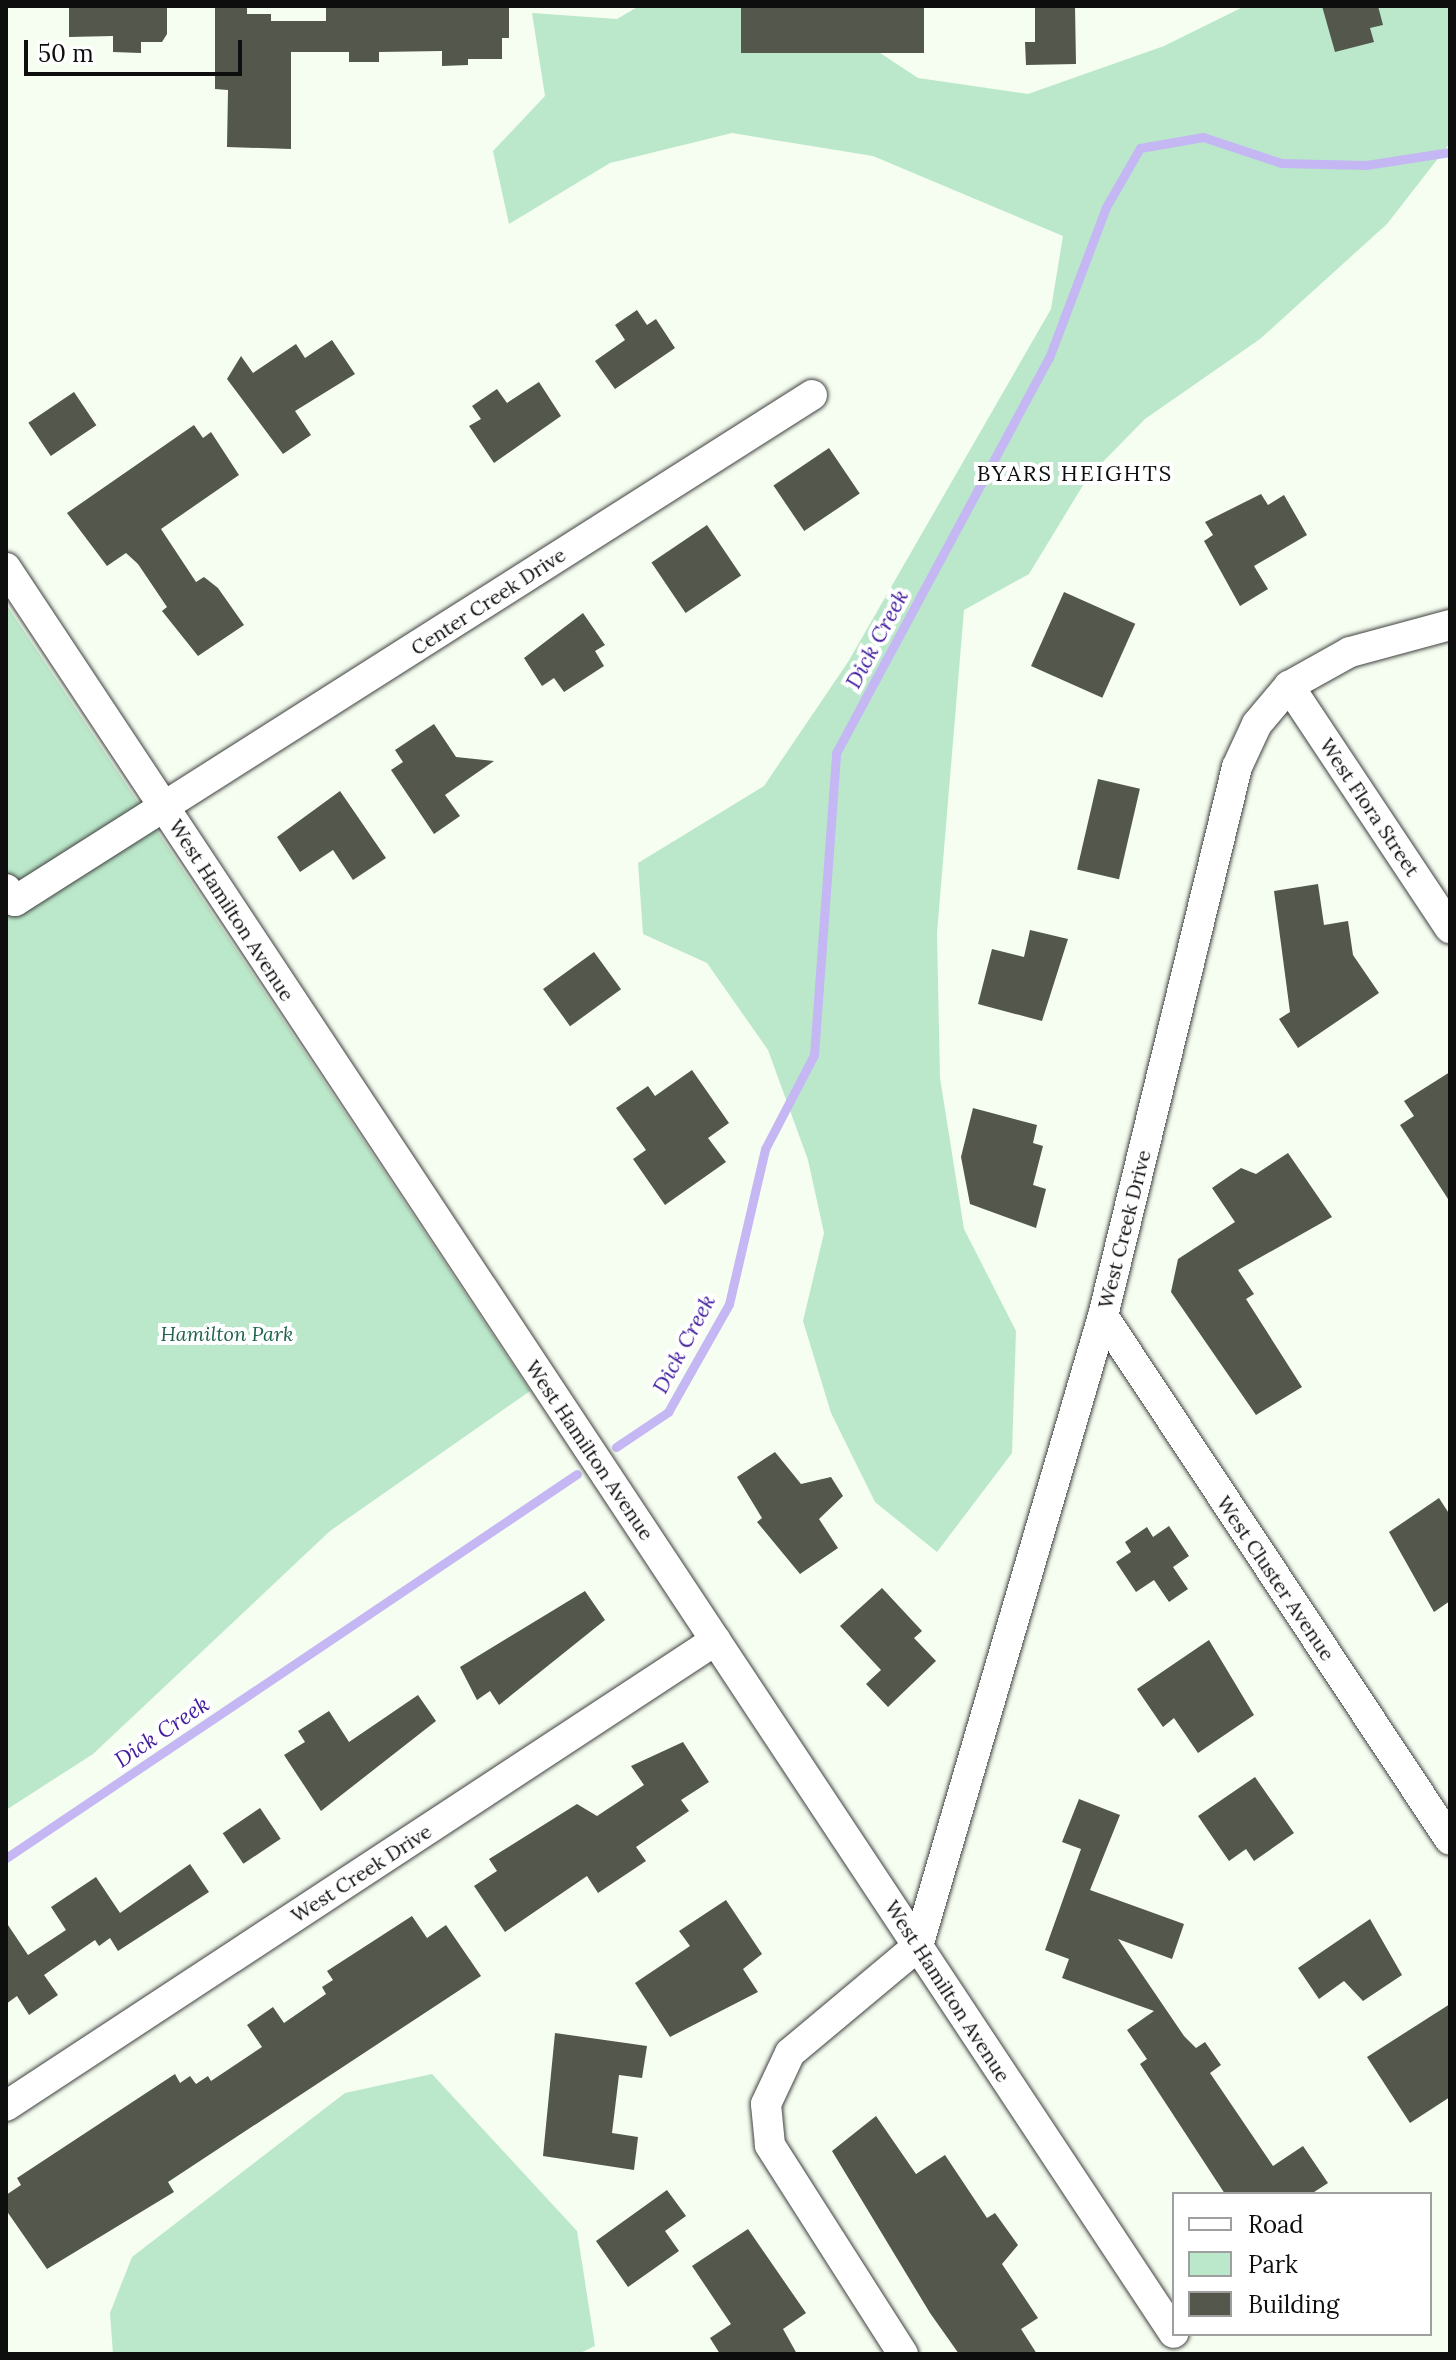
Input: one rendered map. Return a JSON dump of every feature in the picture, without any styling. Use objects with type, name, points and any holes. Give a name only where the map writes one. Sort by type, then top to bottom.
[{"type":"street","name":"Center Creek Drive","points":[[6,889],[15,901],[812,395]]},
{"type":"street","name":"West Hamilton Avenue","points":[[6,568],[1172,2331]]},
{"type":"street","name":"West Creek Drive","points":[[918,1946],[1103,1316],[1237,767],[1257,724],[1289,686],[1350,652],[1450,625]]},
{"type":"street","name":"West Flora Street","points":[[1289,686],[1450,928]]},
{"type":"street","name":"West Cluster Avenue","points":[[1103,1316],[1450,1840]]},
{"type":"street","name":"West Creek Drive","points":[[6,2106],[716,1640]]},
{"type":"street","points":[[903,2354],[770,2145],[766,2104],[790,2053],[918,1946]]},
{"type":"street","name":"West Hamilton Avenue","points":[[1175,2336],[1188,2354]]},
{"type":"green space","points":[[639,6],[809,6],[918,78],[1028,94],[1164,46],[1245,6],[1450,6],[1450,143],[1387,224],[1260,339],[1145,419],[1088,477],[1029,574],[964,610],[937,933],[940,1078],[964,1229],[1016,1331],[1012,1453],[937,1552],[875,1502],[831,1413],[803,1321],[824,1233],[808,1160],[768,1050],[707,963],[643,934],[638,863],[764,786],[848,662],[1051,309],[1063,236],[873,156],[732,133],[610,163],[509,224],[493,151],[545,96],[532,13],[617,19]]},
{"type":"green space","name":"Hamilton Park","points":[[6,604],[530,1391],[330,1531],[93,1754],[6,1810]]},
{"type":"green space","points":[[432,2074],[577,2231],[595,2346],[578,2354],[113,2354],[110,2313],[132,2257],[345,2093]]},
{"type":"building","points":[[69,6],[167,6],[167,34],[162,42],[141,42],[141,53],[113,52],[113,36],[69,37]]},
{"type":"building","points":[[215,6],[247,6],[247,14],[271,14],[271,21],[326,21],[326,6],[509,6],[509,38],[502,38],[502,59],[468,59],[468,65],[442,66],[442,51],[379,52],[379,62],[349,62],[349,52],[291,52],[291,149],[227,147],[228,90],[215,89]]},
{"type":"building","points":[[741,6],[924,6],[924,53],[741,53]]},
{"type":"building","points":[[1035,6],[1075,6],[1076,64],[1026,65],[1025,42],[1035,42]]},
{"type":"building","points":[[1322,6],[1378,6],[1383,25],[1370,28],[1374,42],[1335,52]]},
{"type":"building","points":[[637,310],[647,325],[656,319],[675,348],[615,389],[595,361],[625,340],[615,325]]},
{"type":"building","points":[[332,340],[355,374],[295,411],[311,435],[283,454],[227,379],[241,356],[253,373],[296,344],[305,358]]},
{"type":"building","points":[[539,382],[561,416],[494,463],[469,426],[481,419],[472,406],[497,389],[507,403]]},
{"type":"building","points":[[74,392],[96,425],[51,456],[28,423]]},
{"type":"building","points":[[194,425],[203,438],[211,432],[239,475],[161,529],[196,582],[204,577],[218,588],[244,625],[198,656],[162,611],[167,607],[138,564],[126,553],[107,566],[67,513]]},
{"type":"building","points":[[829,448],[860,494],[804,531],[773,485]]},
{"type":"building","points":[[1261,494],[1268,505],[1284,495],[1307,535],[1254,566],[1268,589],[1240,606],[1204,541],[1213,535],[1205,522]]},
{"type":"building","points":[[707,525],[741,576],[686,613],[651,562]]},
{"type":"building","points":[[1064,592],[1135,624],[1102,698],[1031,666]]},
{"type":"building","points":[[583,613],[605,645],[595,651],[604,666],[564,692],[554,678],[542,686],[524,658]]},
{"type":"building","points":[[434,724],[456,757],[494,761],[445,795],[460,816],[434,834],[391,770],[403,762],[395,750]]},
{"type":"building","points":[[1098,779],[1140,789],[1119,879],[1077,870]]},
{"type":"building","points":[[340,791],[386,858],[353,880],[333,850],[300,872],[277,837]]},
{"type":"building","points":[[1318,884],[1324,925],[1348,921],[1353,955],[1379,993],[1298,1048],[1279,1019],[1290,1012],[1274,891]]},
{"type":"building","points":[[1030,930],[1068,939],[1042,1021],[978,1004],[992,949],[1024,957]]},
{"type":"building","points":[[594,952],[621,989],[570,1026],[543,989]]},
{"type":"building","points":[[692,1070],[729,1123],[708,1138],[726,1162],[665,1205],[633,1159],[646,1150],[616,1108],[648,1086],[655,1096]]},
{"type":"building","points":[[1450,1072],[1450,1202],[1400,1125],[1414,1116],[1404,1101]]},
{"type":"building","points":[[973,1108],[1037,1125],[1033,1143],[1043,1146],[1033,1185],[1046,1189],[1036,1228],[970,1204],[961,1157]]},
{"type":"building","points":[[1288,1153],[1332,1217],[1238,1270],[1254,1294],[1246,1299],[1302,1387],[1256,1415],[1171,1292],[1178,1259],[1235,1222],[1212,1188],[1241,1168],[1256,1174]]},
{"type":"building","points":[[775,1452],[801,1484],[831,1477],[843,1496],[819,1519],[838,1548],[800,1574],[757,1522],[762,1518],[737,1477]]},
{"type":"building","points":[[1439,1498],[1450,1515],[1450,1601],[1434,1612],[1389,1532]]},
{"type":"building","points":[[1169,1526],[1189,1556],[1173,1567],[1188,1589],[1169,1602],[1154,1580],[1136,1592],[1116,1562],[1131,1552],[1125,1542],[1147,1527],[1153,1537]]},
{"type":"building","points":[[882,1588],[922,1631],[914,1638],[936,1661],[888,1707],[866,1684],[881,1670],[840,1626]]},
{"type":"building","points":[[585,1591],[605,1620],[499,1705],[490,1691],[477,1700],[460,1667]]},
{"type":"building","points":[[1209,1640],[1254,1715],[1198,1753],[1174,1718],[1163,1727],[1137,1689]]},
{"type":"building","points":[[418,1695],[436,1721],[321,1811],[284,1755],[305,1742],[298,1731],[329,1711],[349,1742]]},
{"type":"building","points":[[683,1742],[709,1782],[681,1800],[689,1811],[636,1847],[646,1861],[598,1893],[587,1876],[505,1932],[474,1886],[497,1871],[489,1859],[577,1804],[597,1816],[644,1785],[631,1766]]},
{"type":"building","points":[[1255,1777],[1294,1833],[1254,1861],[1246,1849],[1229,1861],[1198,1816]]},
{"type":"building","points":[[1079,1799],[1120,1815],[1090,1890],[1184,1924],[1172,1959],[1118,1939],[1184,2036],[1196,2048],[1205,2042],[1221,2065],[1210,2073],[1273,2166],[1303,2146],[1328,2183],[1314,2192],[1224,2192],[1140,2064],[1147,2059],[1127,2030],[1154,2011],[1062,1978],[1069,1959],[1045,1950],[1081,1849],[1062,1842]]},
{"type":"building","points":[[260,1808],[281,1839],[243,1864],[223,1833]]},
{"type":"building","points":[[190,1864],[209,1892],[118,1951],[110,1938],[99,1946],[95,1940],[44,1975],[58,1995],[29,2015],[17,1996],[6,2004],[6,1922],[28,1955],[66,1930],[51,1907],[96,1877],[120,1913]]},
{"type":"building","points":[[726,1900],[762,1954],[743,1969],[758,1992],[670,2037],[635,1983],[690,1946],[679,1931]]},
{"type":"building","points":[[412,1916],[427,1938],[446,1925],[481,1976],[168,2182],[174,2192],[47,2269],[6,2210],[6,2195],[21,2185],[17,2178],[175,2074],[180,2083],[190,2076],[196,2084],[208,2076],[211,2081],[262,2047],[247,2025],[273,2007],[284,2023],[326,1994],[322,1987],[333,1980],[327,1971]]},
{"type":"building","points":[[1370,1919],[1402,1975],[1363,2001],[1344,1981],[1319,1999],[1298,1968]]},
{"type":"building","points":[[1450,2004],[1450,2097],[1410,2123],[1367,2057]]},
{"type":"building","points":[[555,2033],[647,2046],[642,2078],[619,2075],[612,2133],[638,2137],[634,2170],[543,2156]]},
{"type":"building","points":[[876,2116],[916,2174],[945,2155],[987,2218],[995,2213],[1018,2245],[1002,2264],[1038,2318],[1021,2329],[1037,2354],[959,2354],[930,2313],[832,2151]]},
{"type":"building","points":[[667,2190],[686,2216],[665,2231],[679,2251],[628,2287],[596,2241]]},
{"type":"building","points":[[748,2229],[806,2313],[783,2329],[797,2354],[720,2354],[710,2338],[731,2324],[692,2266]]},
{"type":"waterway","name":"Dick Creek","points":[[616,1447],[668,1412],[729,1304],[765,1149],[814,1055],[836,753],[1049,358],[1106,207],[1140,148],[1203,137],[1281,163],[1366,165],[1450,152]]},
{"type":"waterway","name":"Dick Creek","points":[[6,1858],[577,1474]]},
{"type":"district","name":"BYARS HEIGHTS","points":[[1075,474]]}]
